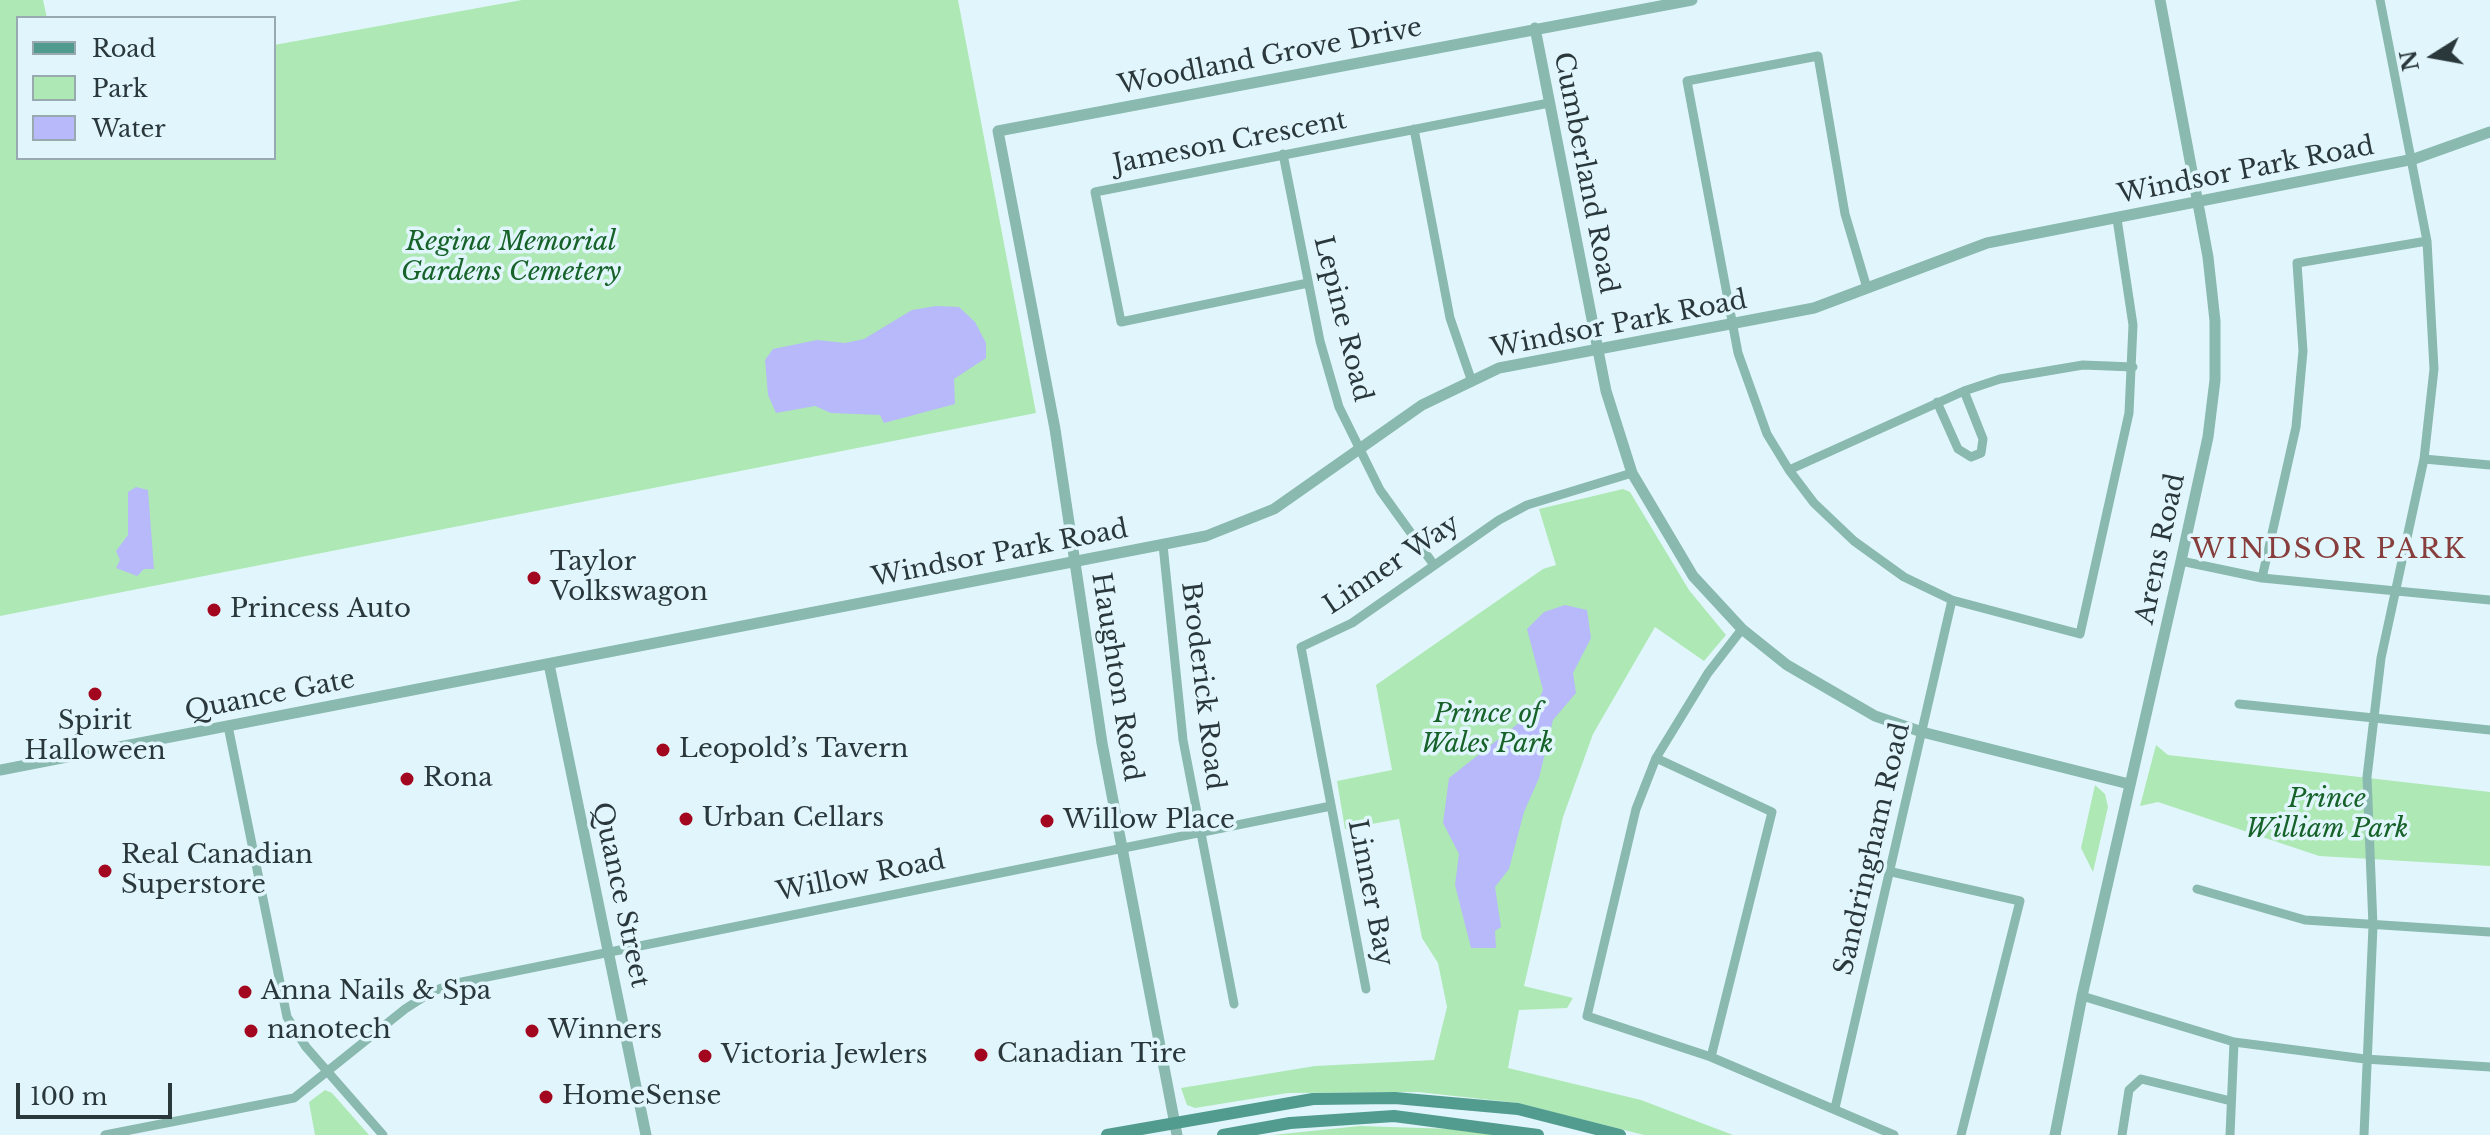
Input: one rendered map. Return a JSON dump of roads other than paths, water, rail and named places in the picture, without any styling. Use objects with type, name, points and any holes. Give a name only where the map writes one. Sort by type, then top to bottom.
[{"type":"main road","points":[[1107,1135],[1176,1128],[1313,1099],[1395,1098],[1518,1109],[1620,1135]]},
{"type":"main road","points":[[1223,1135],[1315,1120],[1394,1116],[1538,1135]]},
{"type":"street","name":"Woodland Grove Drive","points":[[998,131],[1692,0]]},
{"type":"street","name":"Arens Road","points":[[2055,1135],[2082,996],[2208,437],[2215,380],[2215,321],[2198,203],[2160,0]]},
{"type":"street","points":[[2364,1135],[2373,926],[2367,777],[2381,658],[2424,459],[2434,369],[2427,241],[2414,159],[2380,0]]},
{"type":"street","name":"Cumberland Road","points":[[1535,28],[1595,347],[1632,473],[1679,556],[1742,629],[1787,665],[1841,699],[1875,716],[1922,732],[2129,784]]},
{"type":"street","points":[[1867,288],[1845,214],[1818,56],[1687,81],[1732,325],[1752,400],[1767,434],[1789,470],[1814,503],[1876,559],[1952,600],[2080,634],[2129,413],[2133,367],[2129,282],[2117,219]]},
{"type":"street","name":"Jameson Crescent","points":[[1308,283],[1121,322],[1095,192],[1549,103]]},
{"type":"street","points":[[1414,129],[1450,318],[1471,379]]},
{"type":"street","name":"Haughton Road","points":[[998,131],[1055,429],[1100,729],[1176,1128]]},
{"type":"street","name":"Windsor Park Road","points":[[549,664],[1206,536],[1258,517],[1289,500],[1422,405],[1471,379],[1518,363],[1814,308],[1987,243],[2414,159],[2490,132]]},
{"type":"street","name":"Lepine Road","points":[[1283,154],[1331,383],[1358,450],[1388,503],[1434,565]]},
{"type":"street","points":[[2262,578],[2296,427],[2303,351],[2297,263],[2427,241]]},
{"type":"street","points":[[1789,470],[1964,391],[2049,368],[2133,367]]},
{"type":"street","points":[[1937,402],[1958,449],[1971,457],[1981,453],[1983,439],[1964,391]]},
{"type":"street","points":[[2424,459],[2490,465]]},
{"type":"street","name":"Linner Way","points":[[1331,806],[1301,647],[1352,623],[1527,505],[1632,473]]},
{"type":"street","name":"Broderick Road","points":[[1163,545],[1179,712],[1234,1004]]},
{"type":"street","points":[[2181,561],[2262,578],[2490,600]]},
{"type":"street","name":"Sandringham Road","points":[[1835,1108],[1892,872],[1952,600]]},
{"type":"street","points":[[1742,629],[1701,683],[1656,758],[1636,809],[1587,1016],[1711,1057],[1894,1135]]},
{"type":"street","name":"Quance Gate","points":[[0,770],[549,664]]},
{"type":"street","name":"Quance Street","points":[[549,664],[646,1135]]},
{"type":"street","points":[[2239,704],[2490,730]]},
{"type":"street","points":[[228,726],[284,1007],[298,1035],[383,1135]]},
{"type":"street","points":[[1656,758],[1772,812],[1711,1057]]},
{"type":"street","points":[[1122,847],[1331,806]]},
{"type":"street","name":"Linner Bay","points":[[1331,806],[1366,989]]},
{"type":"street","name":"Willow Road","points":[[609,950],[1122,847]]},
{"type":"street","points":[[1892,872],[2020,901],[1961,1135]]},
{"type":"street","points":[[2197,889],[2305,920],[2490,932]]},
{"type":"street","points":[[105,1135],[284,1102],[299,1096],[326,1071],[433,991],[609,950]]},
{"type":"street","points":[[2082,996],[2234,1042],[2365,1059],[2490,1067]]},
{"type":"street","points":[[2230,1135],[2234,1042]]},
{"type":"street","points":[[2122,1135],[2129,1090],[2141,1079],[2231,1101]]},
{"type":"street","name":"Arens Road","points":[[2045,1135],[2059,1103]]},
{"type":"water","points":[[936,306],[959,307],[975,322],[986,343],[986,358],[954,379],[955,404],[884,423],[880,415],[831,413],[815,406],[776,413],[768,395],[765,360],[773,349],[817,340],[845,343],[864,339],[912,310]]},
{"type":"water","points":[[136,487],[148,490],[154,569],[144,569],[137,576],[116,568],[120,560],[116,551],[128,535],[128,492]]},
{"type":"water","points":[[1565,605],[1587,610],[1591,638],[1573,673],[1576,693],[1553,720],[1539,778],[1524,812],[1509,869],[1495,887],[1501,927],[1495,931],[1496,948],[1471,948],[1455,885],[1459,854],[1443,823],[1449,778],[1534,711],[1543,690],[1527,629],[1544,612]]},
{"type":"place","name":"Taylor Volkswagon","points":[[534,578]]},
{"type":"place","name":"Princess Auto","points":[[214,610]]},
{"type":"place","name":"Spirit Halloween","points":[[95,694]]},
{"type":"place","name":"Leopold’s Tavern","points":[[663,750]]},
{"type":"place","name":"Rona","points":[[407,779]]},
{"type":"place","name":"Urban Cellars","points":[[686,819]]},
{"type":"place","name":"Willow Place","points":[[1047,821]]},
{"type":"place","name":"Real Canadian Superstore","points":[[105,871]]},
{"type":"place","name":"Anna Nails & Spa","points":[[245,992]]},
{"type":"place","name":"nanotech","points":[[251,1031]]},
{"type":"place","name":"Winners","points":[[532,1031]]},
{"type":"place","name":"Canadian Tire","points":[[981,1055]]},
{"type":"place","name":"Victoria Jewlers","points":[[705,1056]]},
{"type":"place","name":"HomeSense","points":[[546,1097]]},
{"type":"district","name":"WINDSOR PARK","points":[[2329,550]]},
{"type":"park label","name":"Regina Memorial Gardens Cemetery","points":[[511,258]]},
{"type":"park label","name":"Prince of Wales Park","points":[[1487,730]]},
{"type":"park label","name":"Prince William Park","points":[[2327,815]]}]
